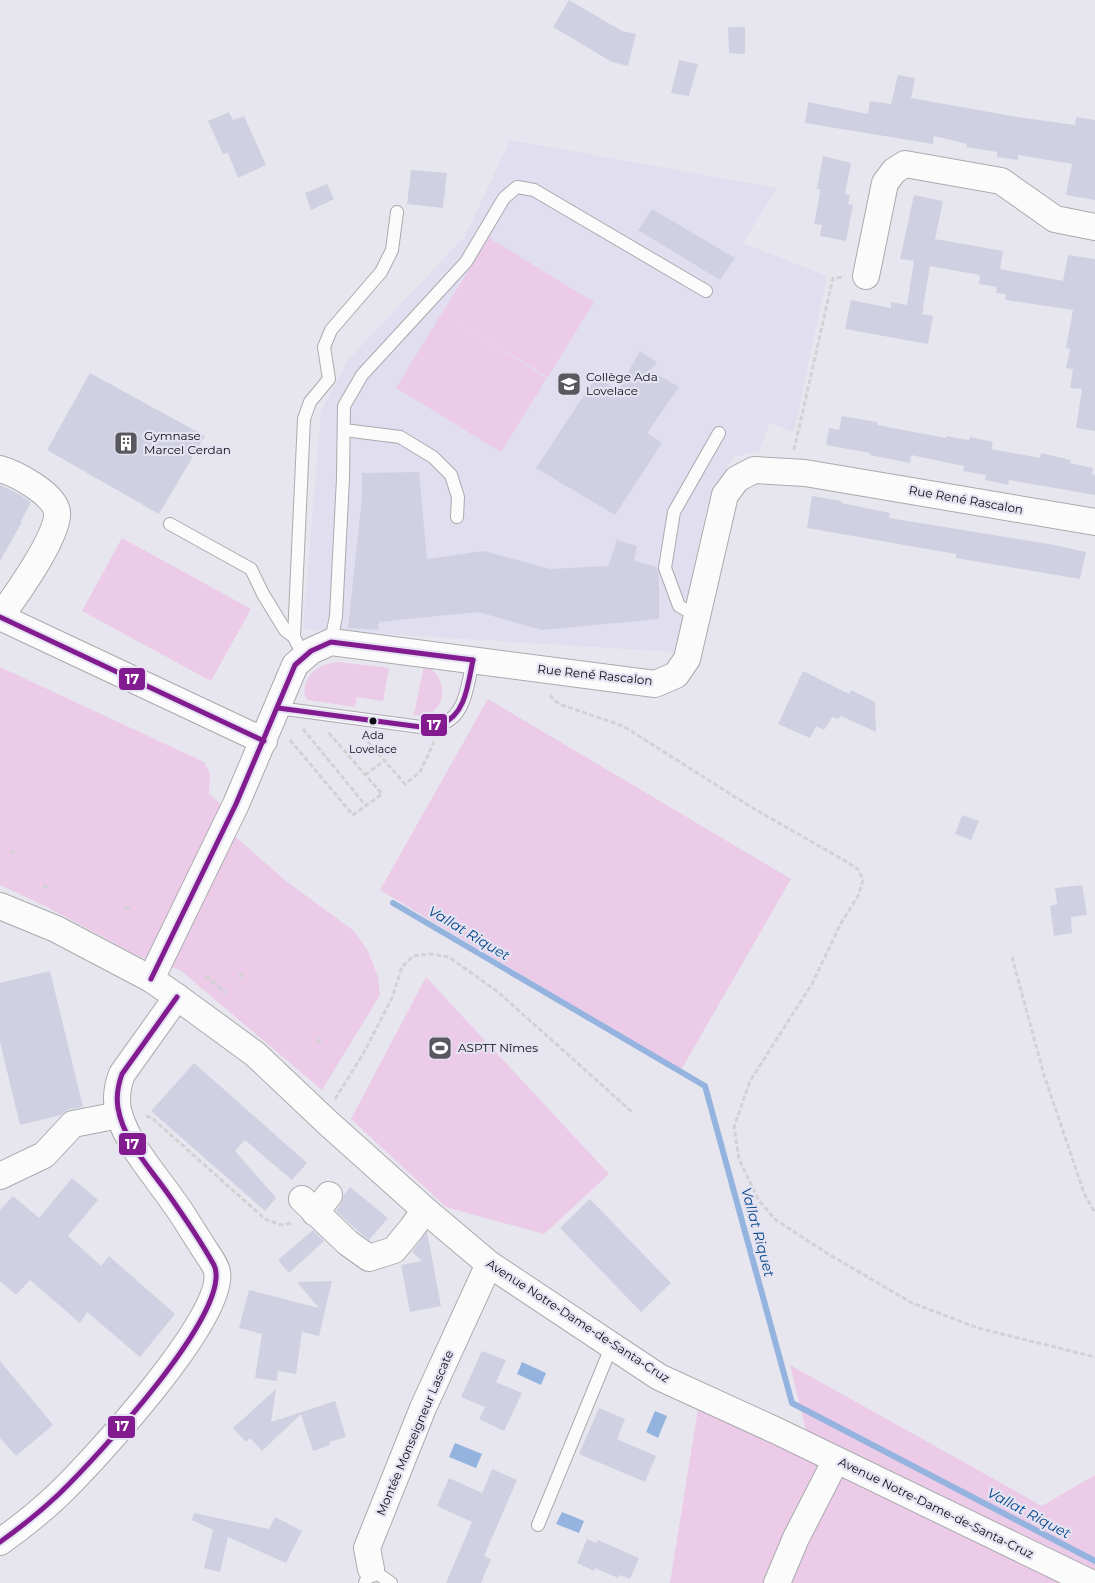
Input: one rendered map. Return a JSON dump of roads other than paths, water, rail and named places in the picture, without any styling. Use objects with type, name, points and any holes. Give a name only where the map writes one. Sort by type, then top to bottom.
[{"type":"street","points":[[866,276],[885,183],[894,171],[905,164],[1001,181],[1055,220],[1095,227]]},
{"type":"street","points":[[0,469],[7,471],[43,493],[53,502],[57,511],[57,521],[45,547],[15,597],[0,617],[274,721]]},
{"type":"street","name":"Rue René Rascalon","points":[[332,642],[655,684],[676,675],[688,659],[725,495],[737,479],[754,470],[805,473],[1095,522]]},
{"type":"street","points":[[151,979],[232,813],[274,721],[295,665],[299,647],[311,651],[332,642]]},
{"type":"street","name":"Avenue Notre-Dame-de-Santa-Cruz","points":[[0,906],[56,929],[151,979],[177,997],[255,1054],[425,1210],[489,1264],[659,1377],[1091,1583]]},
{"type":"street","points":[[3,1533],[59,1494],[135,1413],[178,1355],[207,1310],[216,1290],[217,1271],[174,1202],[130,1138],[130,1115],[117,1088],[122,1074],[177,997]]},
{"type":"street","points":[[0,1176],[44,1155],[72,1124],[130,1115]]},
{"type":"street","points":[[316,1202],[348,1243],[369,1258],[394,1250],[425,1210]]},
{"type":"street","name":"Montée Monseigneur Lascate","points":[[373,1571],[423,1408],[489,1264]]},
{"type":"street","points":[[777,1583],[796,1538],[836,1460]]},
{"type":"lane","points":[[332,642],[336,616],[343,478],[344,406],[362,375],[466,262],[504,198],[517,187],[534,190],[706,291]]},
{"type":"lane","points":[[299,647],[304,419],[310,402],[329,379],[324,347],[331,330],[381,272],[392,250],[397,212]]},
{"type":"lane","points":[[344,430],[400,437],[433,457],[451,474],[458,497],[458,517]]},
{"type":"lane","points":[[697,616],[679,606],[665,568],[674,512],[720,433]]},
{"type":"lane","points":[[170,524],[251,569],[263,594],[285,630],[299,647]]},
{"type":"lane","points":[[274,721],[311,712],[421,727],[442,724],[456,716],[464,700],[473,660]]},
{"type":"lane","points":[[538,1525],[612,1345]]},
{"type":"water","points":[[522,1362],[546,1373],[541,1385],[517,1374]]},
{"type":"water","points":[[655,1411],[667,1416],[658,1438],[646,1432]]},
{"type":"water","points":[[455,1443],[482,1454],[476,1468],[449,1457]]},
{"type":"water","points":[[562,1512],[584,1521],[579,1533],[556,1524]]},
{"type":"waterway","name":"Vallat Riquet","points":[[393,903],[705,1086],[792,1403],[1095,1561]]},
{"type":"place","name":"Collège Ada Lovelace","points":[[569,384]]},
{"type":"place","name":"Gymnase Marcel Cerdan","points":[[126,443]]},
{"type":"place","name":"Ada Lovelace","points":[[373,721]]},
{"type":"place","name":"ASPTT Nîmes","points":[[440,1048]]}]
